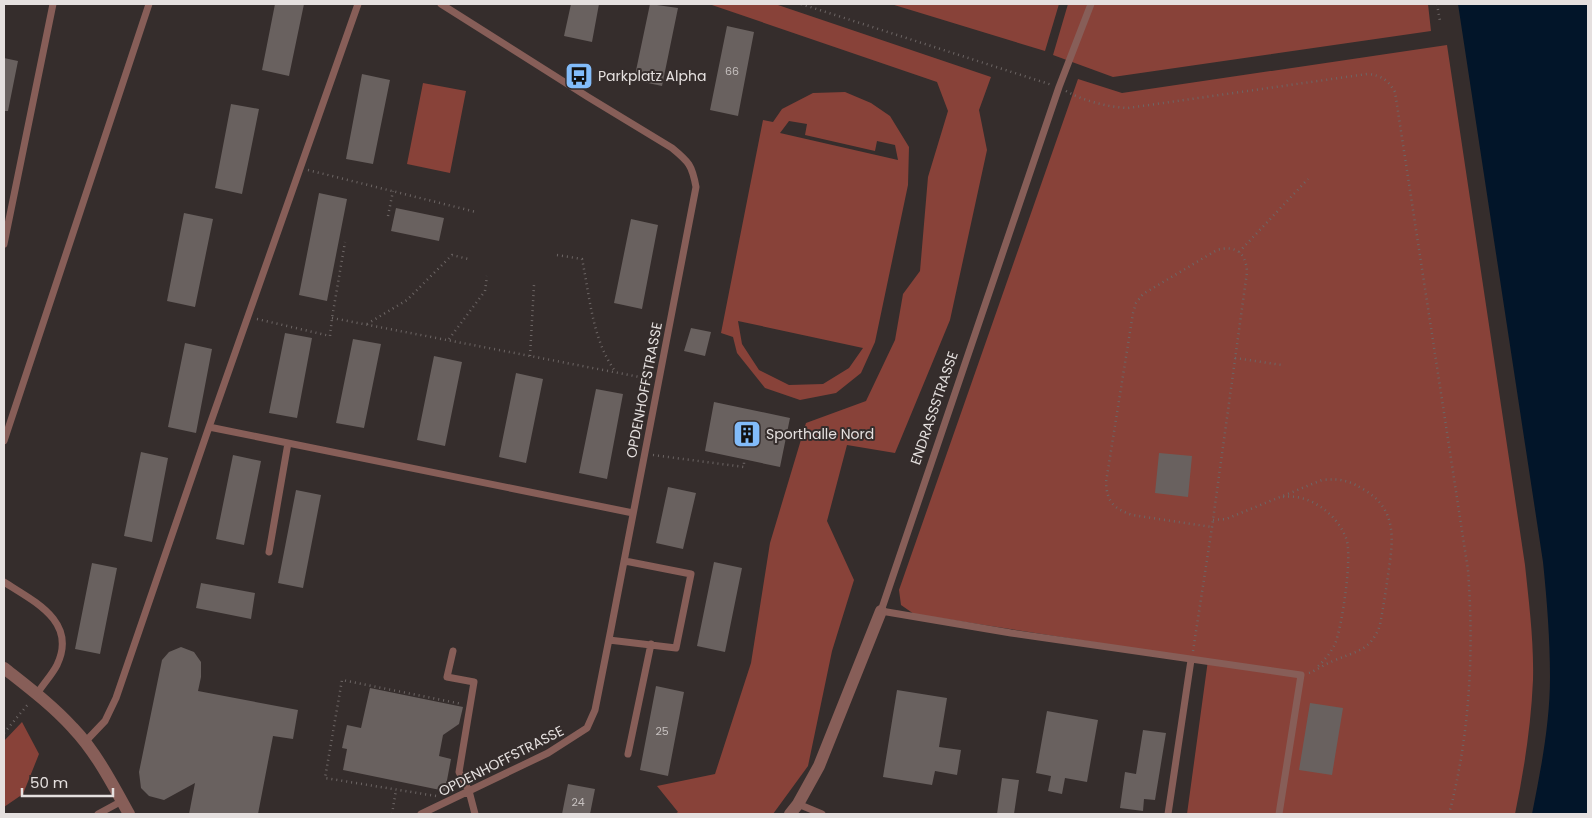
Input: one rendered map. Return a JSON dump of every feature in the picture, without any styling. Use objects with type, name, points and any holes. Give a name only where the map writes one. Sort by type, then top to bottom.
[{"type":"street","name":"ENDRASSSTRASSE","points":[[790,814],[798,804],[819,766],[881,612]]},
{"type":"street","points":[[4,668],[37,694],[75,729],[107,774],[129,814]]},
{"type":"lane","points":[[4,244],[53,4]]},
{"type":"lane","points":[[4,441],[149,4]]},
{"type":"lane","points":[[85,742],[105,721],[116,698],[358,4]]},
{"type":"lane","name":"OPDENHOFFSTRASSE","points":[[421,814],[548,753],[587,728],[595,710],[696,187],[693,170],[685,158],[672,148],[441,4]]},
{"type":"lane","name":"ENDRASSSTRASSE","points":[[881,612],[1059,87],[1091,4]]},
{"type":"lane","points":[[209,427],[633,513]]},
{"type":"lane","points":[[268,552],[288,443]]},
{"type":"lane","points":[[609,640],[676,648],[691,574],[625,561]]},
{"type":"lane","points":[[4,582],[51,614],[57,623],[60,633],[62,644],[57,665],[37,694]]},
{"type":"lane","points":[[881,612],[1301,675],[1279,814]]},
{"type":"lane","points":[[628,754],[651,644]]},
{"type":"lane","points":[[453,651],[447,677],[474,682],[459,772],[469,791],[475,814]]},
{"type":"lane","points":[[1168,814],[1191,660]]},
{"type":"lane","points":[[98,814],[122,801]]},
{"type":"lane","points":[[798,804],[822,814]]},
{"type":"path","points":[[801,4],[1059,87],[1073,95],[1112,107],[1128,108],[1367,74],[1380,76],[1391,85],[1394,92],[1466,561],[1470,598],[1471,640],[1468,705],[1460,765],[1449,814]]},
{"type":"path","points":[[1437,4],[1440,21]]},
{"type":"path","points":[[300,168],[476,212]]},
{"type":"path","points":[[1240,252],[1308,179]]},
{"type":"path","points":[[388,216],[393,192]]},
{"type":"path","points":[[249,316],[330,336],[345,242]]},
{"type":"path","points":[[1191,660],[1212,527],[1247,272],[1247,264],[1240,252],[1232,248],[1217,250],[1143,294],[1136,303],[1106,482],[1107,494],[1111,504],[1120,511],[1132,515],[1212,527]]},
{"type":"path","points":[[557,255],[582,260],[598,341],[607,360],[616,372]]},
{"type":"path","points":[[366,324],[407,300],[452,256],[468,259]]},
{"type":"path","points":[[448,340],[485,291],[487,276]]},
{"type":"path","points":[[530,356],[534,285]]},
{"type":"path","points":[[332,318],[658,380]]},
{"type":"path","points":[[1235,358],[1282,365]]},
{"type":"path","points":[[644,453],[744,467],[744,459]]},
{"type":"path","points":[[1213,520],[1226,519],[1322,480],[1338,478],[1356,484],[1373,495],[1384,509],[1391,525],[1393,542],[1380,625],[1376,635],[1370,644],[1361,650],[1301,675]]},
{"type":"path","points":[[1276,498],[1296,497],[1326,510],[1337,522],[1347,538],[1350,555],[1339,631],[1329,654],[1312,672]]},
{"type":"path","points":[[436,796],[325,778],[342,680],[470,706]]},
{"type":"path","points":[[4,733],[37,694]]},
{"type":"path","points":[[392,814],[396,790]]},
{"type":"shaded area","points":[[709,4],[775,4],[991,77],[979,110],[987,150],[950,320],[895,453],[847,445],[827,521],[854,580],[832,651],[808,766],[773,814],[675,814],[678,812],[657,786],[715,774],[751,663],[770,543],[806,423],[866,401],[895,340],[903,294],[920,271],[928,177],[948,111],[937,82]]},
{"type":"shaded area","points":[[891,4],[1059,4],[1045,51]]},
{"type":"shaded area","points":[[1068,4],[1428,4],[1431,31],[1113,77],[1053,55]]},
{"type":"shaded area","points":[[1447,45],[1525,565],[1531,622],[1533,680],[1531,714],[1515,814],[1187,814],[1208,660],[914,614],[901,605],[899,590],[1078,79],[1122,93]]},
{"type":"shaded area","points":[[423,83],[466,91],[450,173],[407,164]]},
{"type":"shaded area","points":[[845,92],[871,103],[890,116],[909,147],[908,185],[875,342],[861,373],[836,393],[800,400],[765,388],[737,353],[733,337],[721,333],[763,120],[773,122],[782,109],[813,93]],"holes":[[[789,121],[807,124],[805,135],[875,151],[877,141],[895,145],[898,160],[780,133]],[[738,321],[863,348],[849,368],[823,384],[789,385],[759,370],[742,344]]]},
{"type":"shaded area","points":[[22,722],[39,754],[23,794],[4,807],[4,741]]},
{"type":"water","points":[[1458,4],[1588,4],[1588,814],[1532,814],[1539,780],[1550,694],[1546,591]]},
{"type":"building","points":[[275,4],[304,4],[289,76],[262,70]]},
{"type":"building","points":[[571,4],[599,4],[592,42],[564,36]]},
{"type":"building","points":[[650,4],[678,8],[662,86],[634,80]]},
{"type":"building","points":[[727,26],[754,32],[738,116],[710,110]]},
{"type":"building","points":[[4,58],[18,61],[8,111],[4,111]]},
{"type":"building","points":[[362,74],[390,80],[373,164],[346,159]]},
{"type":"building","points":[[231,104],[259,109],[242,194],[215,188]]},
{"type":"building","points":[[319,193],[347,199],[327,301],[299,295]]},
{"type":"building","points":[[396,208],[444,218],[439,241],[391,231]]},
{"type":"building","points":[[184,213],[213,219],[195,307],[167,301]]},
{"type":"building","points":[[631,219],[658,225],[642,309],[614,303]]},
{"type":"building","points":[[691,328],[711,332],[705,356],[684,351]]},
{"type":"building","points":[[285,333],[312,338],[297,418],[269,413]]},
{"type":"building","points":[[353,339],[381,344],[364,428],[336,423]]},
{"type":"building","points":[[185,343],[212,349],[196,433],[168,427]]},
{"type":"building","points":[[434,356],[462,362],[445,446],[417,440]]},
{"type":"building","points":[[516,373],[543,379],[526,463],[499,457]]},
{"type":"building","points":[[596,389],[623,394],[607,479],[579,473]]},
{"type":"building","name":"Sporthalle Nord","points":[[714,402],[790,418],[780,467],[705,451]]},
{"type":"building","points":[[141,452],[168,458],[152,542],[124,536]]},
{"type":"building","points":[[1159,453],[1192,456],[1188,497],[1155,493]]},
{"type":"building","points":[[233,455],[261,461],[244,545],[216,539]]},
{"type":"building","points":[[668,487],[696,493],[683,549],[656,543]]},
{"type":"building","points":[[296,490],[321,495],[303,588],[278,583]]},
{"type":"building","points":[[714,562],[742,568],[725,652],[697,646]]},
{"type":"building","points":[[92,563],[117,568],[100,654],[75,649]]},
{"type":"building","points":[[201,583],[255,593],[251,619],[196,608]]},
{"type":"building","points":[[181,647],[194,652],[201,662],[201,677],[198,691],[298,710],[293,739],[273,736],[258,814],[189,814],[195,783],[164,800],[149,796],[141,788],[139,772],[162,660],[169,652]]},
{"type":"building","points":[[656,686],[684,692],[668,776],[640,770]]},
{"type":"building","points":[[370,688],[463,707],[459,724],[443,735],[439,756],[451,759],[445,791],[343,770],[347,749],[342,748],[347,725],[361,728]]},
{"type":"building","points":[[897,690],[947,698],[939,747],[961,750],[957,775],[935,771],[932,785],[883,777]]},
{"type":"building","points":[[1310,703],[1343,708],[1332,775],[1299,770]]},
{"type":"building","points":[[1047,711],[1098,720],[1087,782],[1065,778],[1062,794],[1048,791],[1051,776],[1036,773]]},
{"type":"building","points":[[1143,730],[1166,733],[1155,800],[1144,799],[1143,811],[1120,808],[1125,772],[1136,774]]},
{"type":"building","points":[[1002,778],[1019,780],[1014,814],[997,814]]},
{"type":"building","points":[[568,784],[595,789],[590,814],[562,814]]},
{"type":"place","name":"Parkplatz Alpha","points":[[579,76]]},
{"type":"place","name":"Sporthalle Nord","points":[[747,434]]}]
